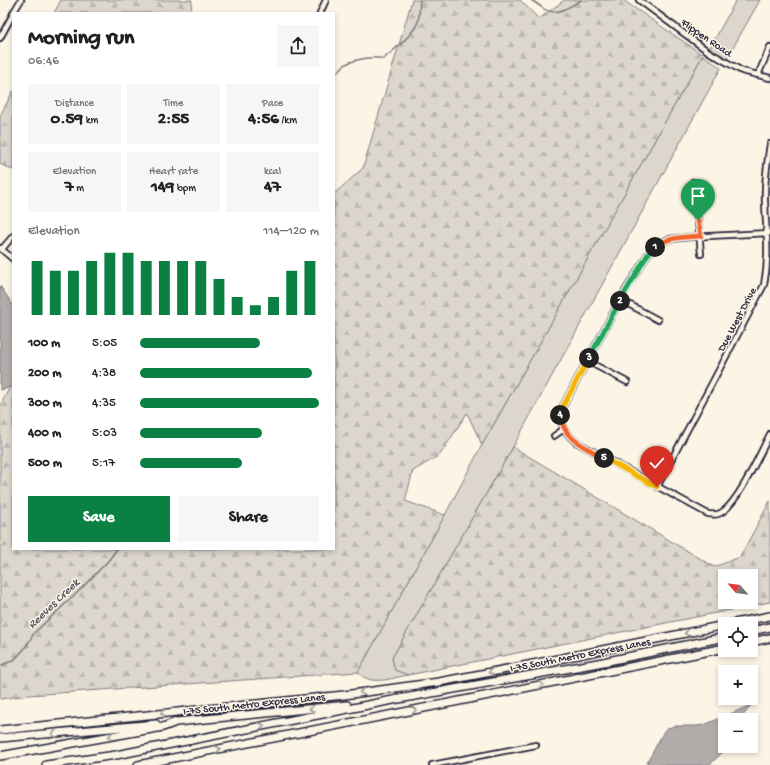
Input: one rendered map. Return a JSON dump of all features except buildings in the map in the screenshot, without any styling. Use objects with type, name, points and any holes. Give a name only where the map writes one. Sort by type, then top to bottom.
[{"type":"highway","points":[[758,618],[770,616]]},
{"type":"highway","points":[[0,730],[344,695],[439,682],[718,626]]},
{"type":"highway","points":[[758,630],[770,628]]},
{"type":"highway","name":"I-75 South Metro Express Lanes","points":[[46,765],[114,755],[392,700],[598,663],[718,638]]},
{"type":"highway","points":[[758,641],[770,638]]},
{"type":"highway","points":[[138,765],[718,649]]},
{"type":"highway","name":"I-75 South Metro Express Lanes","points":[[0,756],[163,727],[176,722],[392,700]]},
{"type":"highway","points":[[0,738],[176,722]]},
{"type":"highway","points":[[68,765],[114,755]]},
{"type":"street","points":[[14,12],[21,0]]},
{"type":"street","points":[[320,12],[326,0]]},
{"type":"street","name":"Flippen Road","points":[[640,0],[709,52],[742,71],[770,78]]},
{"type":"street","points":[[0,38],[12,15]]},
{"type":"street","points":[[758,75],[770,47]]},
{"type":"street","name":"Due West Drive","points":[[657,487],[764,285],[768,271],[769,233],[764,185],[770,144]]},
{"type":"street","points":[[693,182],[691,194],[701,236],[701,254]]},
{"type":"street","points":[[769,233],[670,239],[659,244],[648,254],[621,300],[563,406],[560,415],[564,429],[576,442],[708,514],[718,514],[726,509],[736,497],[770,434]]},
{"type":"street","points":[[12,237],[1,248],[12,258]]},
{"type":"street","points":[[621,300],[658,320]]},
{"type":"street","points":[[587,362],[627,382]]},
{"type":"street","points":[[554,436],[564,429]]},
{"type":"street","points":[[432,765],[536,745]]},
{"type":"green space","points":[[61,0],[192,0],[191,12],[55,12]]},
{"type":"green space","points":[[412,0],[520,0],[539,19],[564,0],[623,0],[703,55],[482,445],[467,413],[440,455],[413,471],[405,501],[445,515],[358,672],[29,695],[0,699],[0,406],[12,383],[12,550],[335,550],[335,193],[363,168]]},
{"type":"green space","points":[[736,0],[760,0],[726,60],[709,50]]},
{"type":"green space","points":[[703,55],[721,68],[513,447],[392,658],[395,670],[408,675],[382,680],[363,677],[358,672],[482,445]]},
{"type":"green space","points":[[12,93],[12,170],[0,164],[0,116]]},
{"type":"green space","points":[[513,447],[714,567],[740,557],[770,501],[770,602],[758,604],[758,569],[718,569],[718,609],[735,609],[408,675],[395,670],[392,658]]},
{"type":"shaded area","points":[[0,286],[12,304],[12,385],[8,388],[0,390]]},
{"type":"shaded area","points":[[751,705],[745,713],[732,713]]},
{"type":"shaded area","points":[[718,719],[718,753],[722,753],[709,765],[646,765],[664,731],[668,728],[674,726],[704,725]]},
{"type":"waterway","name":"Reeves Creek","points":[[335,74],[346,64],[364,58],[383,59],[398,47],[416,27],[419,17],[420,0]]},
{"type":"waterway","name":"Reeves Creek","points":[[531,0],[544,9],[553,12],[563,10],[581,0]]},
{"type":"waterway","name":"Reeves Creek","points":[[0,666],[14,660],[26,647],[34,633],[77,593],[108,561],[116,550]]},
{"type":"route","points":[[657,487],[576,442],[567,434],[562,426],[560,415],[563,406],[624,293],[648,254],[659,244],[670,239],[701,236],[698,220]]}]
